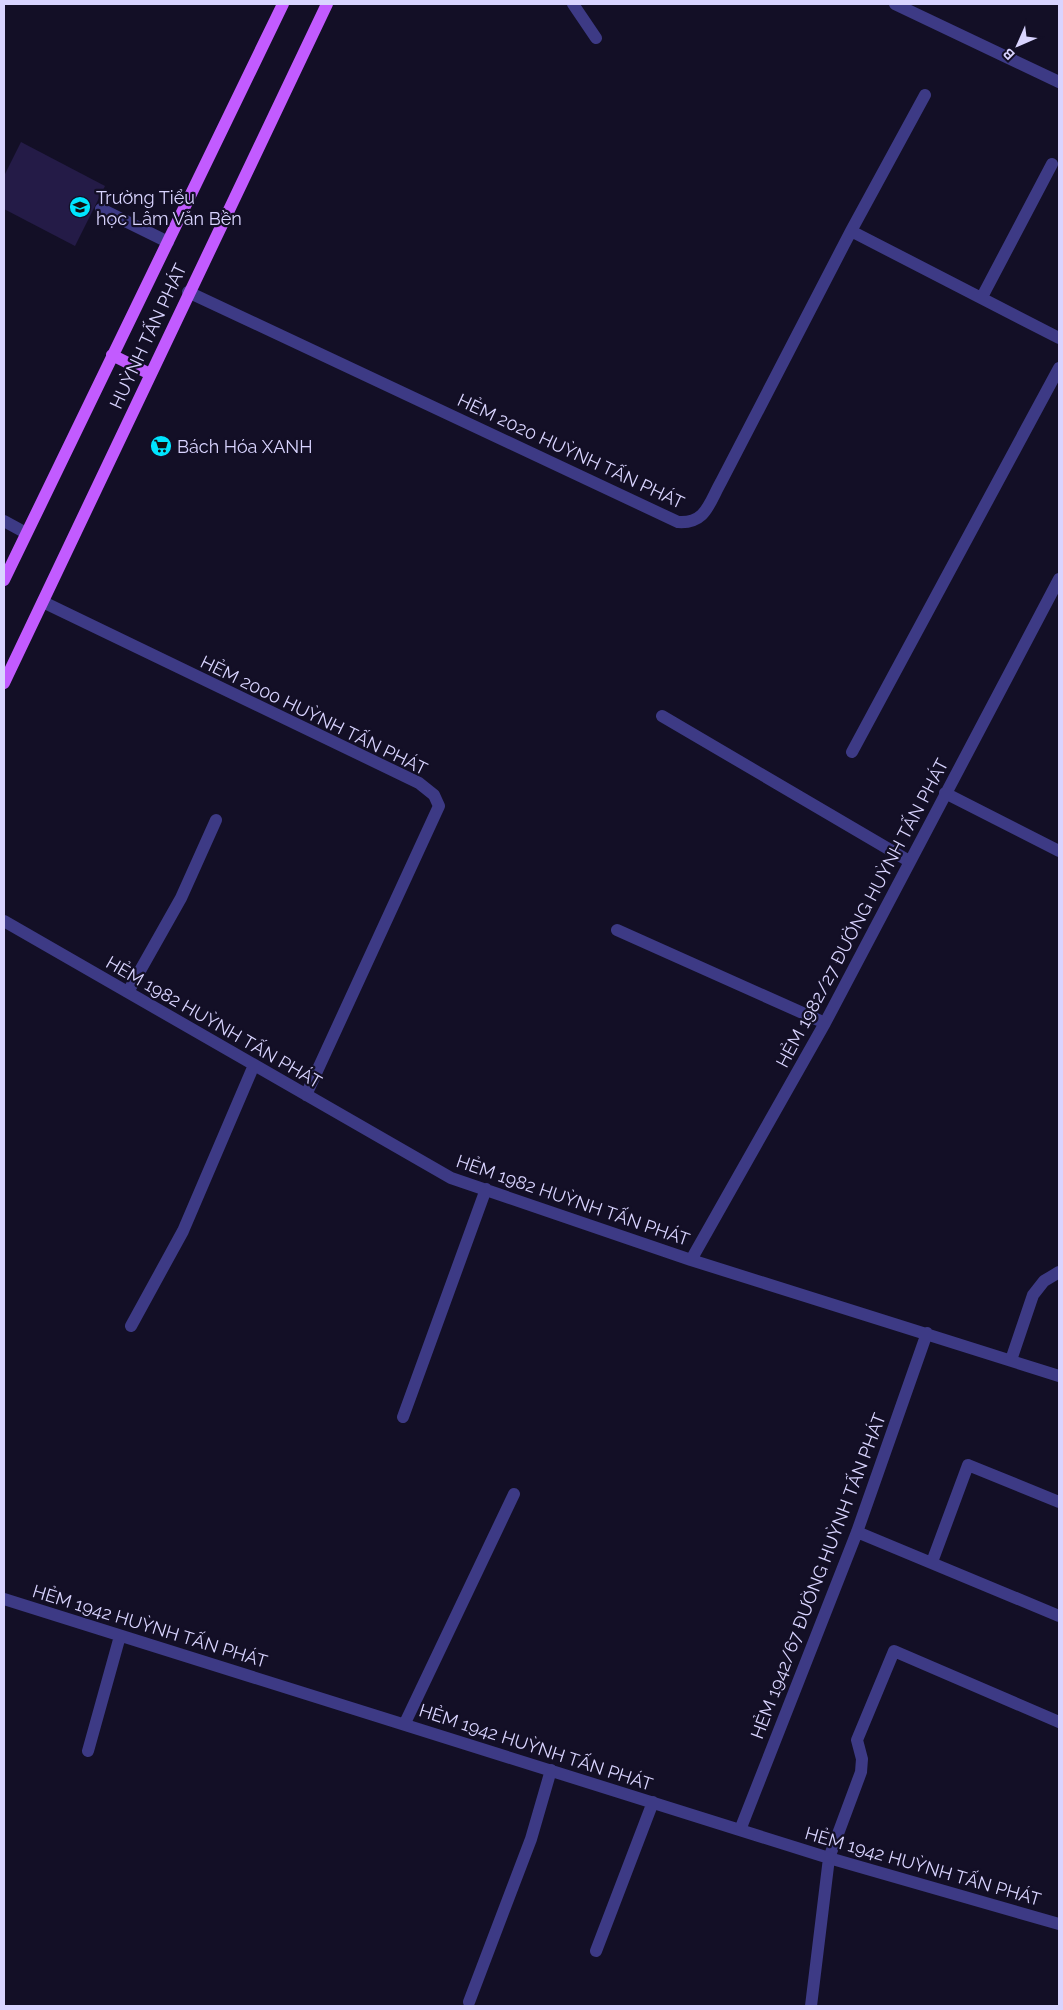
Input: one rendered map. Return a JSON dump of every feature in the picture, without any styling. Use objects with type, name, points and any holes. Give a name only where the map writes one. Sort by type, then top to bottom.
[{"type":"main road","name":"HUỲNH TẤN PHÁT","points":[[4,580],[284,4]]},
{"type":"main road","name":"HUỲNH TẤN PHÁT","points":[[4,684],[188,292],[327,4]]},
{"type":"main road","points":[[112,356],[150,374]]},
{"type":"street","points":[[573,4],[596,38]]},
{"type":"street","points":[[895,4],[1059,82]]},
{"type":"street","name":"HẺM 2020 HUỲNH TẤN PHÁT","points":[[188,292],[669,518],[678,522],[690,523],[701,518],[925,95]]},
{"type":"street","points":[[982,297],[1052,164]]},
{"type":"street","points":[[101,209],[168,242]]},
{"type":"street","points":[[851,232],[982,297],[1059,338]]},
{"type":"street","points":[[852,752],[1059,368]]},
{"type":"street","points":[[4,521],[26,534]]},
{"type":"street","name":"HẺM 1982/27 ĐƯỜNG HUỲNH TẤN PHÁT","points":[[691,1260],[825,1023],[1059,579]]},
{"type":"street","name":"HẺM 2000 HUỲNH TẤN PHÁT","points":[[43,602],[419,783],[434,795],[439,806],[306,1095]]},
{"type":"street","points":[[662,716],[909,861]]},
{"type":"street","points":[[945,793],[1059,852]]},
{"type":"street","points":[[128,992],[181,898],[216,820]]},
{"type":"street","name":"HẺM 1982 HUỲNH TẤN PHÁT","points":[[4,921],[451,1178],[691,1260],[1059,1376]]},
{"type":"street","points":[[617,930],[825,1023]]},
{"type":"street","points":[[131,1326],[183,1230],[254,1065]]},
{"type":"street","points":[[403,1417],[486,1189]]},
{"type":"street","points":[[1011,1360],[1033,1295],[1044,1281],[1059,1272]]},
{"type":"street","name":"HẺM 1942/67 ĐƯỜNG HUỲNH TẤN PHÁT","points":[[740,1830],[856,1532],[927,1333]]},
{"type":"street","points":[[932,1562],[968,1465],[1059,1502]]},
{"type":"street","points":[[405,1724],[514,1494]]},
{"type":"street","points":[[856,1532],[1059,1616]]},
{"type":"street","name":"HẺM 1942 HUỲNH TẤN PHÁT","points":[[4,1598],[829,1858],[1059,1924]]},
{"type":"street","points":[[88,1751],[120,1636]]},
{"type":"street","points":[[811,2006],[829,1858],[861,1772],[862,1759],[857,1740],[894,1651],[1059,1722]]},
{"type":"street","points":[[469,2002],[531,1839],[551,1770]]},
{"type":"street","points":[[596,1951],[653,1802]]},
{"type":"building","points":[[21,142],[105,186],[75,246],[4,209],[4,176]]},
{"type":"place","name":"Trường Tiểu học Lâm Văn Bền","points":[[80,207]]},
{"type":"place","name":"Bách Hóa XANH","points":[[161,446]]}]
